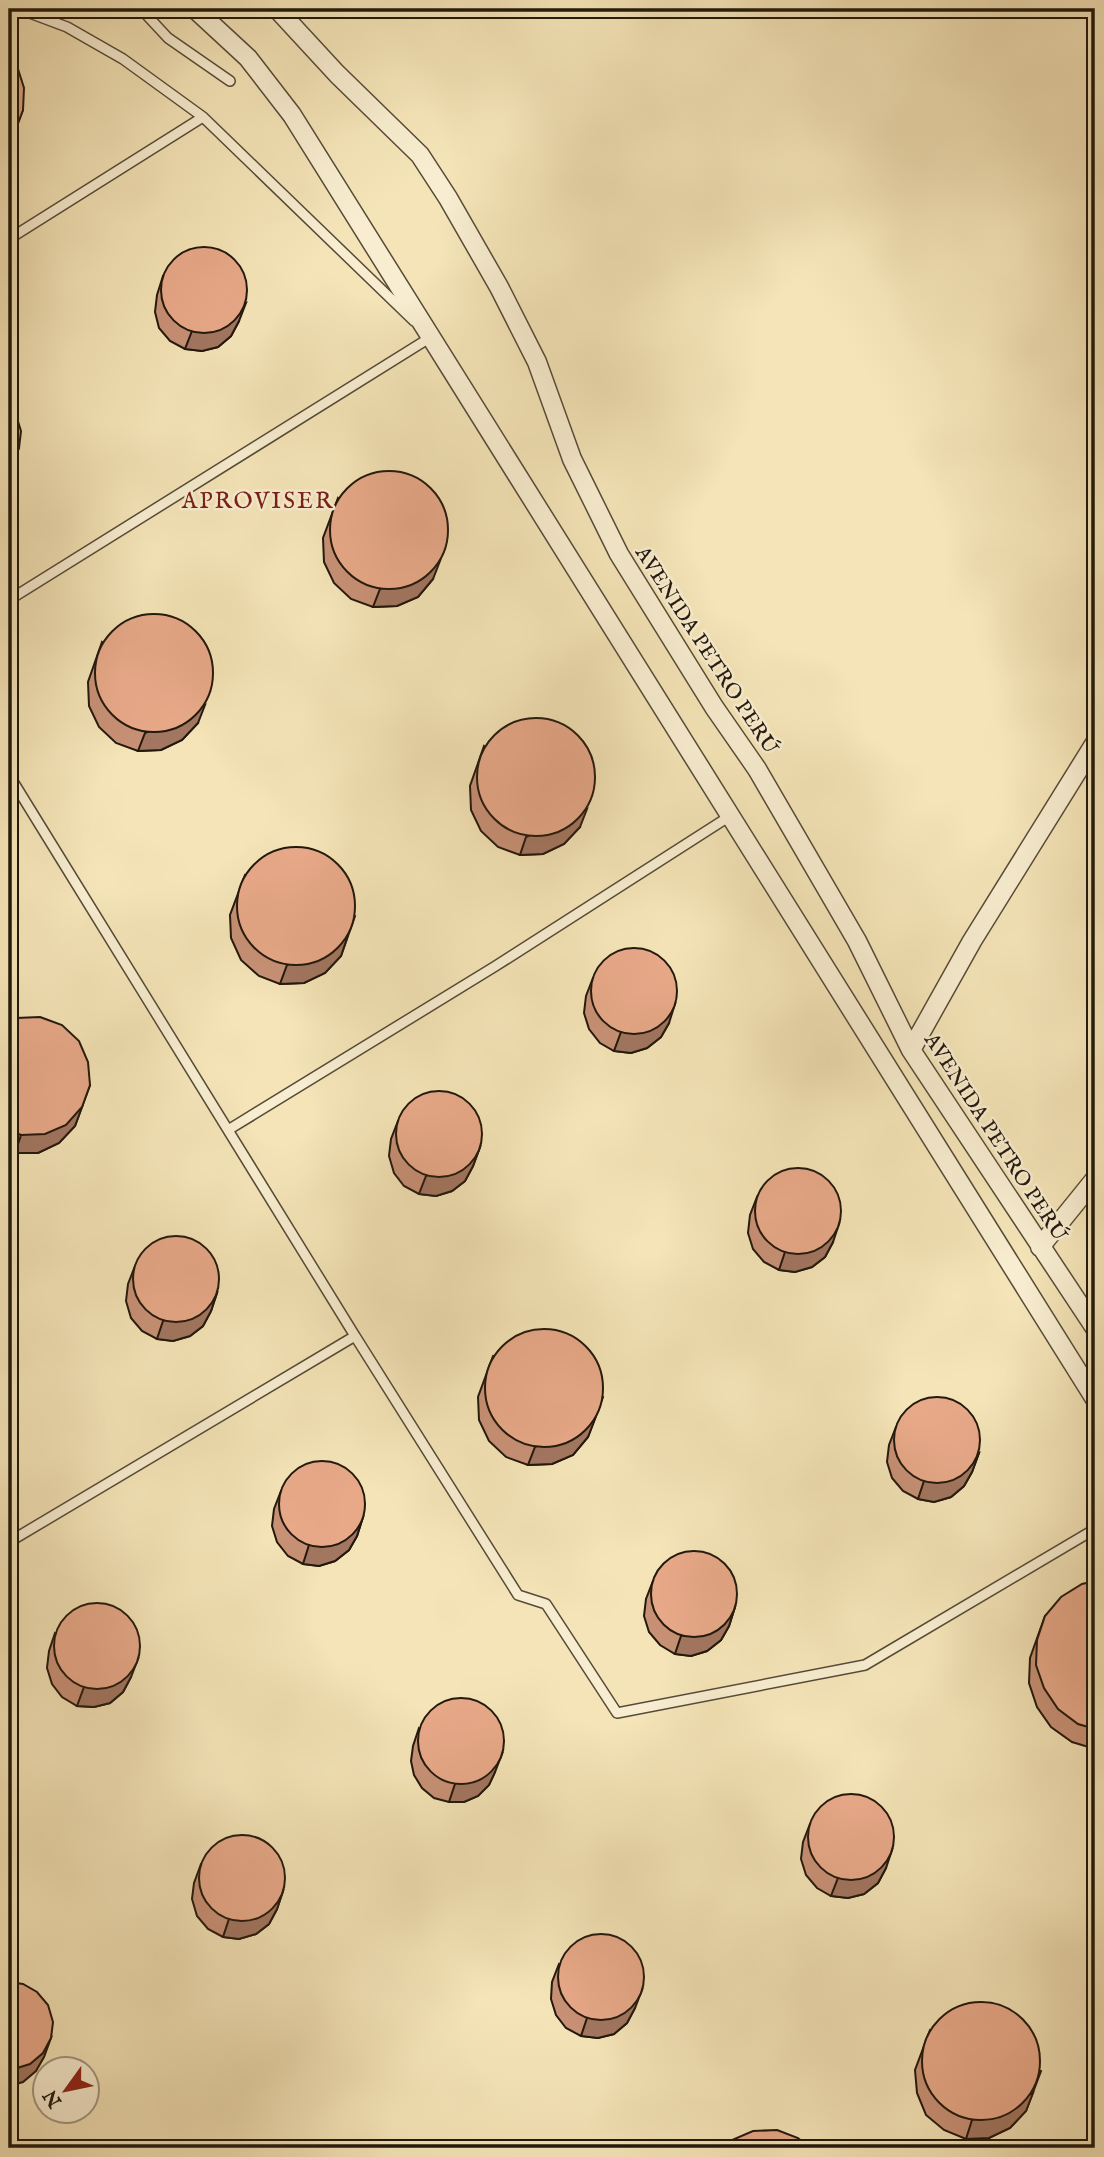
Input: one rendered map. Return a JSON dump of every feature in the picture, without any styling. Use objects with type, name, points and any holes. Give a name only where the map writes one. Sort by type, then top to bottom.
[{"type":"street","points":[[195,9],[248,58],[279,96],[1095,1399]]},
{"type":"street","name":"AVENIDA PETRO PERÚ","points":[[278,9],[337,74],[420,155],[448,198],[499,287],[537,362],[572,459],[619,554],[714,707],[757,769],[857,941],[911,1049],[1095,1328]]},
{"type":"street","points":[[911,1049],[972,941],[1095,743]]},
{"type":"street","points":[[1040,1247],[1095,1179]]},
{"type":"lane","points":[[9,600],[430,337],[203,117],[124,59],[67,27],[19,9]]},
{"type":"lane","points":[[141,9],[168,38],[230,81]]},
{"type":"lane","points":[[9,239],[203,117]]},
{"type":"lane","points":[[9,775],[518,1595],[547,1604],[617,1713],[864,1665],[1095,1529]]},
{"type":"lane","points":[[228,1130],[494,967],[730,816]]},
{"type":"lane","points":[[9,1542],[355,1336]]},
{"type":"building","points":[[9,56],[17,66],[24,88],[23,110],[15,131],[9,137]]},
{"type":"building","points":[[204,247],[228,254],[240,266],[247,290],[240,314],[228,326],[204,333],[180,326],[168,314],[161,290],[168,266],[180,254]]},
{"type":"building","points":[[9,406],[16,415],[21,431],[19,448],[9,465]]},
{"type":"building","points":[[389,471],[412,475],[431,488],[444,507],[448,530],[444,553],[431,572],[412,585],[389,589],[366,585],[347,572],[334,553],[330,530],[334,507],[347,488],[366,475]]},
{"type":"building","points":[[154,614],[177,618],[196,631],[209,650],[213,673],[209,696],[196,715],[177,728],[154,732],[131,728],[112,715],[99,696],[95,673],[99,650],[112,631],[131,618]]},
{"type":"building","points":[[536,718],[559,722],[578,735],[591,754],[595,777],[591,800],[578,819],[559,832],[536,836],[513,832],[494,819],[481,800],[477,777],[481,754],[494,735],[513,722]]},
{"type":"building","points":[[296,847],[319,851],[338,864],[351,883],[355,906],[351,929],[338,948],[319,961],[296,965],[273,961],[254,948],[241,929],[237,906],[241,883],[254,864],[273,851]]},
{"type":"building","points":[[634,948],[658,955],[670,967],[677,991],[670,1015],[658,1027],[634,1034],[610,1027],[598,1015],[591,991],[598,967],[610,955]]},
{"type":"building","points":[[40,1017],[62,1025],[79,1041],[88,1062],[90,1085],[82,1107],[66,1125],[45,1134],[21,1135],[9,1130],[9,1021]]},
{"type":"building","points":[[439,1091],[463,1098],[475,1110],[482,1134],[475,1158],[463,1170],[439,1177],[415,1170],[403,1158],[396,1134],[403,1110],[415,1098]]},
{"type":"building","points":[[798,1168],[822,1175],[834,1187],[841,1211],[834,1235],[822,1247],[798,1254],[774,1247],[762,1235],[755,1211],[762,1187],[774,1175]]},
{"type":"building","points":[[176,1236],[200,1243],[212,1255],[219,1279],[212,1303],[200,1315],[176,1322],[152,1315],[140,1303],[133,1279],[140,1255],[152,1243]]},
{"type":"building","points":[[544,1329],[567,1333],[586,1346],[599,1365],[603,1388],[599,1411],[586,1430],[567,1443],[544,1447],[521,1443],[502,1430],[489,1411],[485,1388],[489,1365],[502,1346],[521,1333]]},
{"type":"building","points":[[937,1397],[961,1404],[973,1416],[980,1440],[973,1464],[961,1476],[937,1483],[913,1476],[901,1464],[894,1440],[901,1416],[913,1404]]},
{"type":"building","points":[[322,1461],[346,1468],[358,1480],[365,1504],[358,1528],[346,1540],[322,1547],[298,1540],[286,1528],[279,1504],[286,1480],[298,1468]]},
{"type":"building","points":[[694,1551],[718,1558],[730,1570],[737,1594],[730,1618],[718,1630],[694,1637],[670,1630],[658,1618],[651,1594],[658,1570],[670,1558]]},
{"type":"building","points":[[1095,1581],[1095,1729],[1078,1724],[1058,1709],[1044,1688],[1036,1665],[1037,1640],[1045,1616],[1061,1597],[1082,1584]]},
{"type":"building","points":[[97,1603],[121,1610],[133,1622],[140,1646],[133,1670],[121,1682],[97,1689],[73,1682],[61,1670],[54,1646],[61,1622],[73,1610]]},
{"type":"building","points":[[461,1698],[485,1705],[497,1717],[504,1741],[497,1765],[485,1777],[461,1784],[437,1777],[425,1765],[418,1741],[425,1717],[437,1705]]},
{"type":"building","points":[[851,1794],[875,1801],[887,1813],[894,1837],[887,1861],[875,1873],[851,1880],[827,1873],[815,1861],[808,1837],[815,1813],[827,1801]]},
{"type":"building","points":[[242,1835],[266,1842],[278,1854],[285,1878],[278,1902],[266,1914],[242,1921],[218,1914],[206,1902],[199,1878],[206,1854],[218,1842]]},
{"type":"building","points":[[601,1934],[625,1941],[637,1953],[644,1977],[637,2001],[625,2013],[601,2020],[577,2013],[565,2001],[558,1977],[565,1953],[577,1941]]},
{"type":"building","points":[[9,1982],[23,1984],[37,1992],[48,2005],[53,2022],[51,2038],[43,2053],[32,2056],[30,2064],[9,2068]]},
{"type":"building","points":[[981,2002],[1004,2006],[1023,2019],[1036,2038],[1040,2061],[1036,2084],[1023,2103],[1004,2116],[981,2120],[958,2116],[939,2103],[926,2084],[922,2061],[926,2038],[939,2019],[958,2006]]},
{"type":"building","points":[[777,2130],[798,2138],[810,2148],[725,2148],[732,2140],[753,2131]]},
{"type":"district","name":"APROVISER","points":[[258,500]]}]
